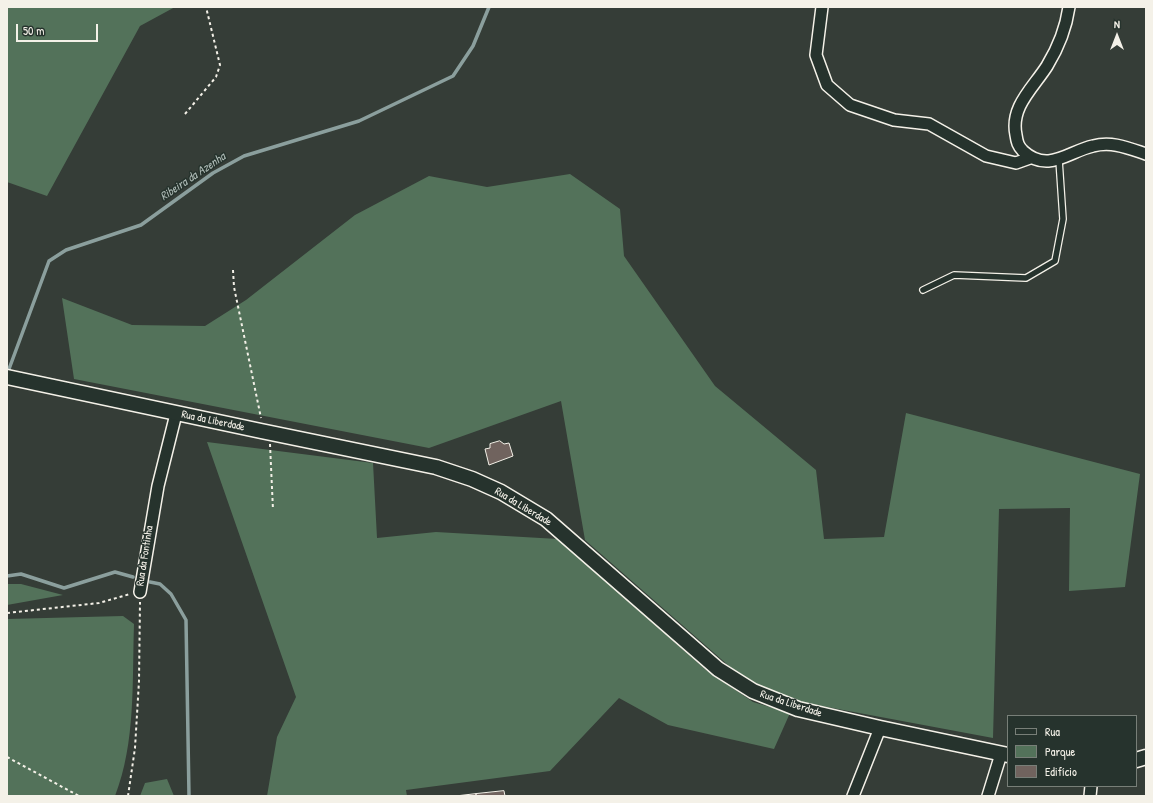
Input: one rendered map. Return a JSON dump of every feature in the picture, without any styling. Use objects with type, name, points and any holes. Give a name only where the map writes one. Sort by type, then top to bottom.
[{"type":"street","points":[[822,7],[816,55],[827,84],[850,105],[894,120],[929,124],[986,156],[1016,163],[1030,158],[1059,160],[1093,146],[1116,144],[1146,154]]},
{"type":"street","points":[[1030,158],[1018,146],[1013,124],[1022,99],[1047,66],[1066,25],[1069,7]]},
{"type":"street","name":"Rua da Liberdade","points":[[7,377],[176,414],[436,466],[472,479],[501,492],[546,519],[718,669],[734,680],[774,701],[880,728],[1005,754]]},
{"type":"street","name":"Rua da Fontinha","points":[[140,592],[158,486],[176,414]]},
{"type":"street","points":[[853,796],[880,728]]},
{"type":"street","points":[[988,796],[1005,754]]},
{"type":"lane","points":[[923,290],[954,275],[1026,278],[1055,261],[1063,218],[1059,160]]},
{"type":"path","points":[[185,114],[216,78],[220,65],[206,7]]},
{"type":"path","points":[[233,270],[234,287],[261,420],[266,432],[273,510]]},
{"type":"path","points":[[128,796],[135,748],[138,696],[140,592]]},
{"type":"path","name":"Rua da Fontinha","points":[[7,613],[99,603],[140,592]]},
{"type":"path","points":[[7,756],[79,796]]},
{"type":"green space","points":[[7,7],[175,7],[140,26],[47,196],[7,182]]},
{"type":"green space","points":[[570,174],[620,209],[624,256],[715,386],[816,470],[824,539],[884,537],[906,413],[1140,474],[1125,587],[1069,591],[1070,508],[999,509],[993,738],[795,701],[745,680],[585,540],[561,401],[429,448],[74,379],[62,298],[132,325],[205,326],[246,300],[355,215],[429,176],[487,187]]},
{"type":"green space","points":[[207,442],[373,463],[377,538],[436,532],[558,539],[706,670],[753,702],[790,713],[774,749],[668,725],[619,698],[550,771],[406,790],[407,796],[267,796],[277,737],[296,697]]},
{"type":"green space","points":[[7,584],[21,584],[63,595],[7,605]]},
{"type":"green space","points":[[123,616],[134,624],[133,689],[127,754],[115,796],[7,796],[7,619]]},
{"type":"green space","points":[[167,779],[174,796],[140,796],[145,783]]},
{"type":"building","points":[[500,441],[504,444],[509,443],[513,456],[489,465],[485,449],[490,448],[490,444]]},
{"type":"building","points":[[504,791],[505,796],[476,796],[476,794]]},
{"type":"building","points":[[476,794],[476,796],[456,796]]},
{"type":"waterway","name":"Ribeira da Azenha","points":[[9,369],[49,261],[66,250],[141,225],[213,173],[244,156],[359,121],[453,76],[473,46],[489,7]]},
{"type":"waterway","points":[[7,576],[21,574],[64,588],[115,572],[133,577]]},
{"type":"waterway","points":[[150,582],[160,584],[171,594],[186,620],[189,796]]}]
